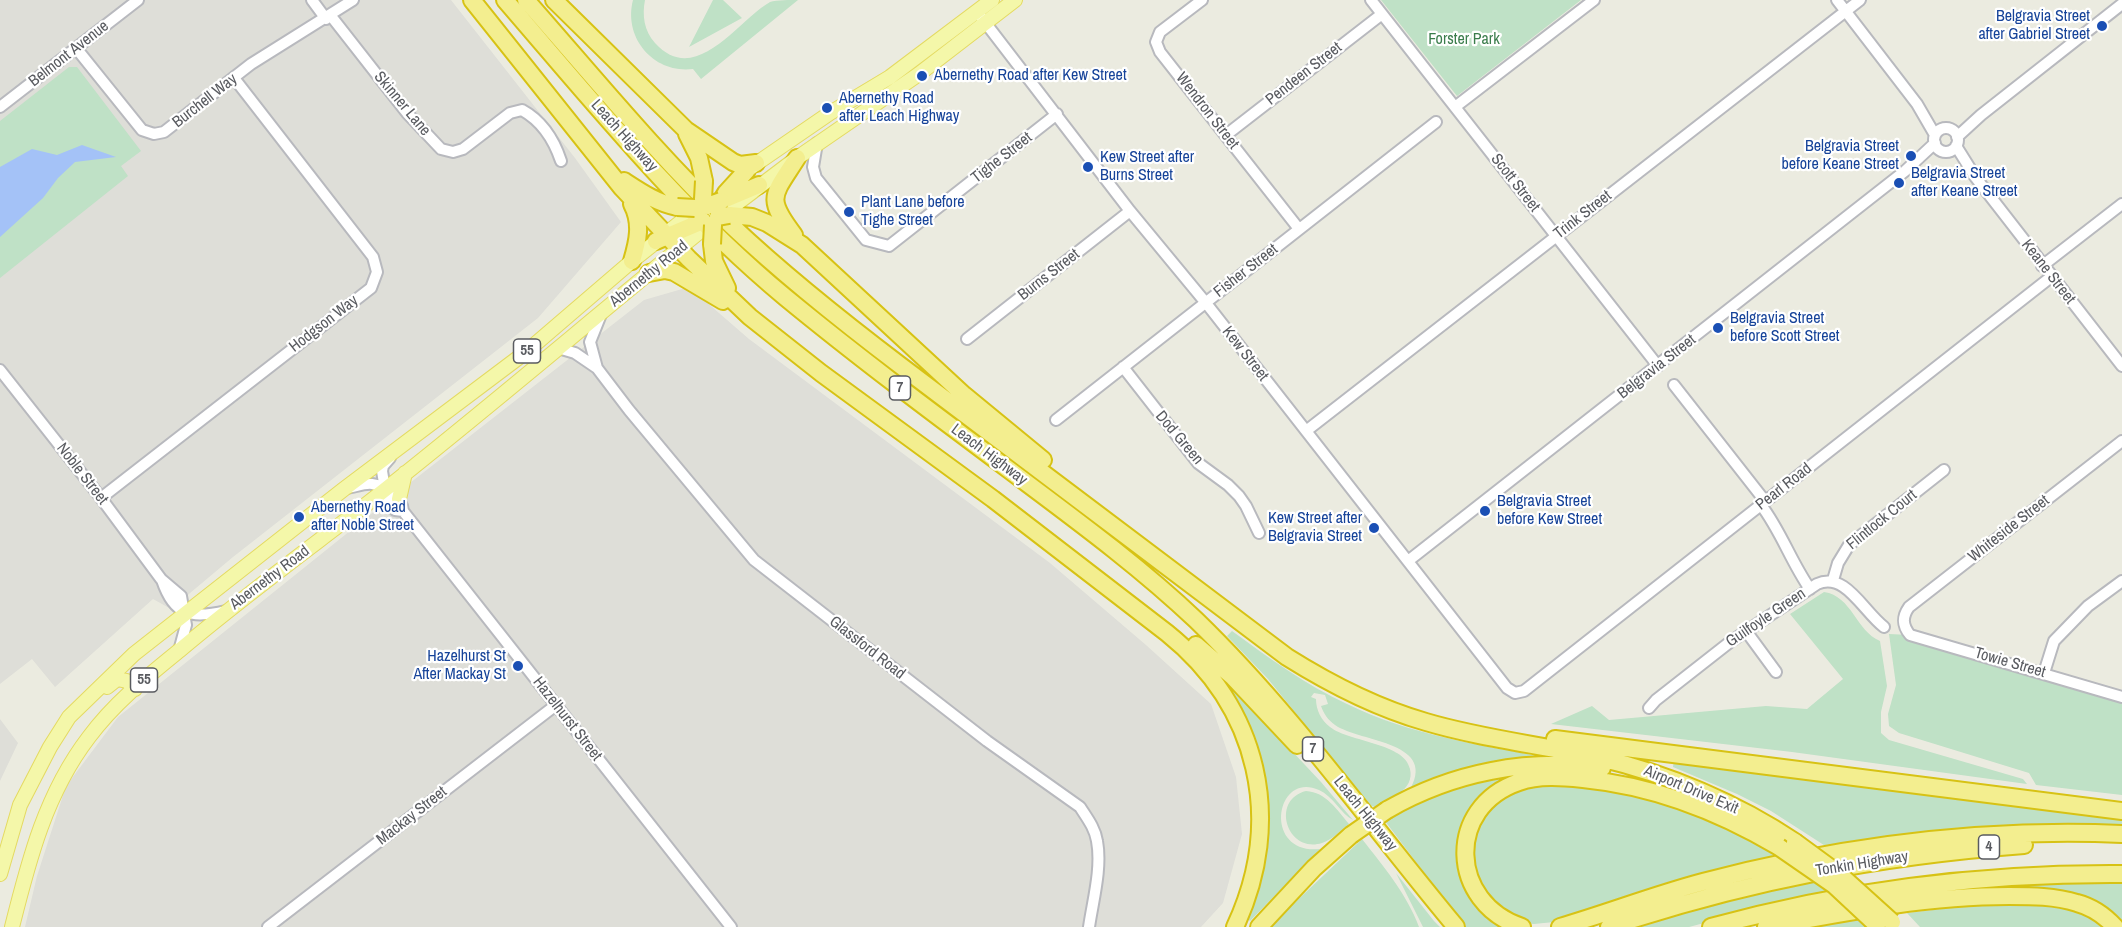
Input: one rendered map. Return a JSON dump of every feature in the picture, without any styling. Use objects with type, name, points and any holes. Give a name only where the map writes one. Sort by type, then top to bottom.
[{"type":"highway","name":"7","points":[[471,0],[622,188],[670,243]]},
{"type":"highway","name":"Leach Highway","points":[[505,0],[615,128],[675,192],[783,295],[890,381],[1080,522],[1194,619],[1278,705],[1456,927]]},
{"type":"highway","name":"Leach Highway","points":[[526,0],[652,142],[732,226],[841,320],[1255,635],[1314,674],[1410,717],[1427,723],[1485,735]]},
{"type":"highway","points":[[554,0],[686,130],[733,162],[752,166]]},
{"type":"highway","points":[[686,130],[699,158],[704,181],[714,261],[725,285],[750,317]]},
{"type":"highway","name":"7","points":[[598,158],[642,194],[666,205],[709,214],[752,217],[767,223],[802,245]]},
{"type":"highway","name":"7","points":[[797,158],[778,188],[775,206],[778,214],[802,245],[964,395],[1089,498],[1128,537]]},
{"type":"highway","points":[[709,214],[736,181],[752,166]]},
{"type":"highway","points":[[759,185],[709,214],[670,243],[750,317],[821,373],[993,499],[1187,649],[1215,681],[1242,726],[1258,784],[1260,830],[1255,871],[1234,927]]},
{"type":"highway","name":"7","points":[[622,188],[633,205],[639,222],[632,261]]},
{"type":"highway","points":[[648,273],[665,270],[674,272],[750,317]]},
{"type":"highway","points":[[1074,561],[1142,603],[1212,659],[1310,759],[1348,793]]},
{"type":"highway","points":[[1485,735],[1572,741],[2122,811]]},
{"type":"highway","name":"Airport Drive Exit","points":[[1485,735],[1627,765],[1662,776],[1746,813],[1787,844],[1834,870],[1872,903],[1890,925]]},
{"type":"highway","points":[[1259,927],[1314,868],[1351,835],[1404,800],[1454,779],[1496,769],[1560,765],[1608,769],[1696,790]]},
{"type":"highway","points":[[1522,927],[1500,918],[1480,899],[1468,875],[1465,851],[1473,819],[1485,803],[1505,788],[1519,782],[1543,777],[1610,782],[1647,789],[1706,808],[1787,844],[1834,885],[1890,925]]},
{"type":"highway","points":[[1560,927],[1702,882],[1850,849],[1975,836],[2050,833],[2122,834]]},
{"type":"highway","name":"Tonkin Highway","points":[[1609,927],[1739,888],[1856,864],[1985,848],[2122,843]]},
{"type":"highway","name":"Tonkin Highway","points":[[1712,927],[1768,912],[1893,889],[2038,875],[2122,874]]},
{"type":"highway","points":[[1766,927],[1899,904],[1990,896],[2031,896],[2077,903],[2094,910],[2115,927]]},
{"type":"main road","points":[[759,185],[919,74],[981,17],[992,0]]},
{"type":"main road","points":[[752,166],[840,106],[890,77],[981,17],[1015,0]]},
{"type":"main road","name":"Abernethy Road","points":[[0,874],[20,805],[33,776],[69,717],[134,654],[344,489],[526,352],[632,261],[670,243]]},
{"type":"main road","name":"Abernethy Road","points":[[12,927],[34,845],[57,786],[90,735],[112,710],[226,611],[385,489],[603,311],[648,273],[670,243]]},
{"type":"main road","points":[[401,505],[405,473]]},
{"type":"main road","points":[[95,693],[107,688],[117,679],[127,681],[135,689]]},
{"type":"street","name":"Belmont Avenue","points":[[0,107],[138,0]]},
{"type":"street","points":[[312,0],[329,17]]},
{"type":"street","name":"Burchell Way","points":[[76,48],[142,130],[154,134],[164,132],[251,64],[353,0]]},
{"type":"street","name":"Wendron Street","points":[[1202,0],[1160,32],[1156,42],[1160,52],[1299,229]]},
{"type":"street","name":"Scott Street","points":[[1371,0],[1658,366]]},
{"type":"street","points":[[1455,107],[1594,0]]},
{"type":"street","name":"Keane Street","points":[[1837,0],[2122,366]]},
{"type":"street","name":"Trink Street","points":[[1306,432],[1860,0]]},
{"type":"street","name":"Belgravia Street","points":[[1408,561],[1905,171],[1981,115],[2122,4]]},
{"type":"street","name":"Pendeen Street","points":[[1226,135],[1382,14]]},
{"type":"street","name":"Skinner Lane","points":[[329,17],[407,113],[441,149],[453,152],[463,149],[510,113],[522,110],[534,117],[555,144],[561,161]]},
{"type":"street","name":"Kew Street","points":[[981,17],[1130,211],[1206,303],[1507,688],[1515,693]]},
{"type":"street","name":"Hodgson Way","points":[[101,498],[371,288],[377,272],[373,257],[234,78]]},
{"type":"street","name":"Tighe Street","points":[[818,143],[813,167],[816,178],[866,240],[889,246],[1057,114]]},
{"type":"street","name":"Fisher Street","points":[[1056,420],[1436,122]]},
{"type":"street","points":[[2042,266],[2122,204]]},
{"type":"street","name":"Burns Street","points":[[967,339],[1130,211]]},
{"type":"street","name":"Pearl Road","points":[[1515,693],[1524,691],[2051,276]]},
{"type":"street","name":"Glassford Road","points":[[597,368],[590,342],[603,311]]},
{"type":"street","name":"Glassford Road","points":[[558,348],[574,353],[597,368],[754,560],[987,741],[1080,807],[1097,839],[1098,857],[1089,927]]},
{"type":"street","name":"Dod Green","points":[[1123,367],[1198,463],[1239,496],[1259,533]]},
{"type":"street","name":"Noble Street","points":[[0,370],[101,498],[161,579],[167,596],[174,606],[185,612]]},
{"type":"street","points":[[1674,386],[1763,503],[1798,573],[1810,589]]},
{"type":"street","name":"Whiteside Street","points":[[1903,623],[1904,614],[1909,607],[2122,441]]},
{"type":"street","points":[[385,489],[382,477],[383,466],[398,448]]},
{"type":"street","name":"Flintlock Court","points":[[1833,580],[1838,562],[1849,545],[1944,470]]},
{"type":"street","points":[[344,489],[372,484],[385,489]]},
{"type":"street","name":"Hazelhurst Street","points":[[385,489],[396,495],[401,505],[730,927]]},
{"type":"street","points":[[1833,580],[1845,587],[1884,627]]},
{"type":"street","name":"Guilfoyle Green","points":[[1649,708],[1675,685],[1746,632],[1822,581],[1833,580]]},
{"type":"street","points":[[2044,673],[2054,641],[2088,606],[2122,581]]},
{"type":"street","points":[[179,651],[186,625],[185,612],[199,615],[226,611]]},
{"type":"street","name":"Towie Street","points":[[1903,623],[1910,635],[2122,697]]},
{"type":"street","points":[[1746,632],[1776,672]]},
{"type":"street","name":"Mackay Street","points":[[268,927],[556,705]]},
{"type":"shaded area","points":[[0,0],[451,0],[575,158],[621,222],[538,318],[233,557],[171,609],[153,599],[55,687],[32,659],[0,684]]},
{"type":"shaded area","points":[[689,287],[749,339],[1050,563],[1211,704],[1236,777],[1242,834],[1223,903],[1201,927],[25,927],[37,876],[66,786],[118,717],[401,490],[644,300]]},
{"type":"shaded area","points":[[0,719],[18,743],[0,781]]},
{"type":"green space","points":[[633,0],[645,0],[645,23],[655,43],[670,55],[686,58],[701,55],[716,46],[770,2],[798,0],[701,79],[693,69],[666,66],[645,51],[637,40],[633,28],[631,14]]},
{"type":"green space","points":[[713,0],[723,0],[742,18],[689,47]]},
{"type":"green space","name":"Forster Park","points":[[1381,0],[1581,0],[1457,96]]},
{"type":"green space","points":[[69,67],[77,67],[141,151],[121,166],[128,176],[0,278],[0,121]]},
{"type":"green space","points":[[1824,592],[1841,600],[1865,630],[1880,641],[1887,686],[1881,712],[1881,733],[1889,740],[2023,779],[2027,784],[1792,752],[1551,724],[1592,706],[1609,720],[1766,706],[1807,709],[1843,679],[1790,614]]},
{"type":"green space","points":[[1232,631],[1302,680],[1371,715],[1446,738],[1549,758],[1408,793],[1415,776],[1414,763],[1406,753],[1394,746],[1335,725],[1326,717],[1321,706],[1328,704],[1325,695],[1314,693],[1311,697],[1316,699],[1320,714],[1330,727],[1388,748],[1406,760],[1411,776],[1409,783],[1388,801],[1375,807],[1371,806],[1268,679],[1227,636]]},
{"type":"green space","points":[[1889,634],[1910,635],[2122,697],[2122,795],[2036,785],[2029,773],[1899,733],[1889,726],[1888,714],[1896,685]]},
{"type":"green space","points":[[1229,684],[1321,782],[1353,820],[1329,796],[1319,790],[1304,787],[1292,792],[1285,801],[1281,814],[1283,828],[1289,840],[1302,847],[1320,849],[1250,921],[1245,916],[1264,839],[1225,687]]},
{"type":"green space","points":[[1674,760],[2122,818],[2122,826],[1992,827],[1925,832],[1827,847],[1771,811],[1673,767]]},
{"type":"green space","points":[[1514,776],[1476,801],[1467,813],[1461,828],[1457,844],[1457,861],[1461,877],[1475,906],[1486,918],[1500,927],[1465,927],[1385,821],[1428,798],[1453,788]]},
{"type":"green space","points":[[1556,785],[1616,792],[1656,800],[1722,824],[1782,856],[1554,922],[1523,923],[1490,903],[1471,868],[1474,828],[1502,795],[1535,786]]},
{"type":"green space","points":[[1306,791],[1325,798],[1349,824],[1326,842],[1310,844],[1300,841],[1292,834],[1287,824],[1288,804],[1295,796]]},
{"type":"green space","points":[[1362,839],[1401,892],[1419,927],[1269,927]]},
{"type":"green space","points":[[1396,873],[1434,921],[1440,927],[1423,927]]},
{"type":"green space","points":[[1814,878],[1832,893],[1689,927],[1629,927],[1658,917]]},
{"type":"green space","points":[[2122,883],[2122,920],[2111,910],[2086,898],[2015,891],[2015,886]]},
{"type":"green space","points":[[2007,904],[2070,909],[2107,927],[1920,927],[1907,913],[1949,908],[1954,905]]},
{"type":"green space","points":[[1858,915],[1870,927],[1795,927]]},
{"type":"water","points":[[82,145],[116,157],[75,162],[58,178],[43,198],[0,237],[0,167],[32,149],[57,155]]},
{"type":"place","name":"Belgravia Street after Gabriel Street","points":[[2102,26]]},
{"type":"place","name":"Abernethy Road after Kew Street","points":[[922,76]]},
{"type":"place","name":"Abernethy Road after Leach Highway","points":[[827,108]]},
{"type":"place","name":"Belgravia Street before Keane Street","points":[[1911,156]]},
{"type":"place","name":"Kew Street after Burns Street","points":[[1088,167]]},
{"type":"place","name":"Belgravia Street after Keane Street","points":[[1899,183]]},
{"type":"place","name":"Plant Lane before Tighe Street","points":[[849,212]]},
{"type":"place","name":"Belgravia Street before Scott Street","points":[[1718,328]]},
{"type":"place","name":"Belgravia Street before Kew Street","points":[[1485,511]]},
{"type":"place","name":"Abernethy Road after Noble Street","points":[[299,517]]},
{"type":"place","name":"Kew Street after Belgravia Street","points":[[1374,528]]},
{"type":"place","name":"Hazelhurst St After Mackay St","points":[[518,666]]}]
